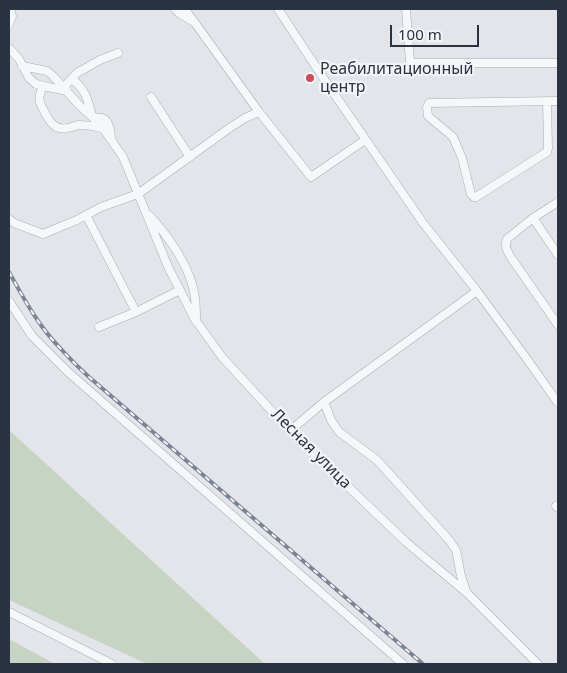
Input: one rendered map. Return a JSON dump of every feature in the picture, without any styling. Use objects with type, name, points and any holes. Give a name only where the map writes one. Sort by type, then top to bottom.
[{"type":"street","points":[[9,24],[12,16],[10,9]]},
{"type":"street","points":[[175,9],[196,23]]},
{"type":"street","points":[[186,9],[259,112],[311,177],[365,140]]},
{"type":"street","points":[[278,9],[423,223],[477,291],[558,403]]},
{"type":"street","points":[[406,9],[410,62],[558,63]]},
{"type":"street","points":[[9,48],[19,59],[29,78],[36,84],[66,89],[77,73],[100,60],[118,53]]},
{"type":"street","name":"Лесная улица","points":[[22,66],[47,71],[93,117],[123,157],[169,269],[196,322],[222,357],[290,432],[406,542],[467,592],[538,664]]},
{"type":"street","points":[[72,79],[80,85],[85,93],[93,117],[105,119],[108,124],[111,140]]},
{"type":"street","points":[[42,86],[38,95],[39,102],[50,122],[58,128],[66,129],[87,125],[102,128]]},
{"type":"street","points":[[151,97],[190,156]]},
{"type":"street","points":[[547,101],[547,152],[476,197],[471,194],[462,158],[453,137],[428,116],[426,107],[429,103],[547,101],[558,101]]},
{"type":"street","points":[[9,219],[14,223],[43,234],[101,207],[138,194],[239,122],[259,112]]},
{"type":"street","points":[[558,202],[533,218],[507,239],[505,243],[512,259],[558,325]]},
{"type":"street","points":[[145,211],[161,228],[186,269],[196,297],[196,322]]},
{"type":"street","points":[[86,215],[136,312]]},
{"type":"street","points":[[533,218],[558,255]]},
{"type":"street","points":[[99,327],[136,312],[180,290]]},
{"type":"street","points":[[290,432],[324,402],[477,291]]},
{"type":"street","points":[[9,301],[32,336],[68,372],[403,664]]},
{"type":"street","points":[[324,402],[331,420],[339,432],[377,460],[449,540],[456,550],[461,576],[467,592]]},
{"type":"street","points":[[9,612],[112,664]]},
{"type":"green space","points":[[9,430],[265,664],[147,664],[9,600]]},
{"type":"green space","points":[[9,639],[55,664],[9,664]]},
{"type":"railway","points":[[9,272],[32,312],[64,353],[423,664]]},
{"type":"place","name":"Реабилитационный центр","points":[[310,78]]}]
